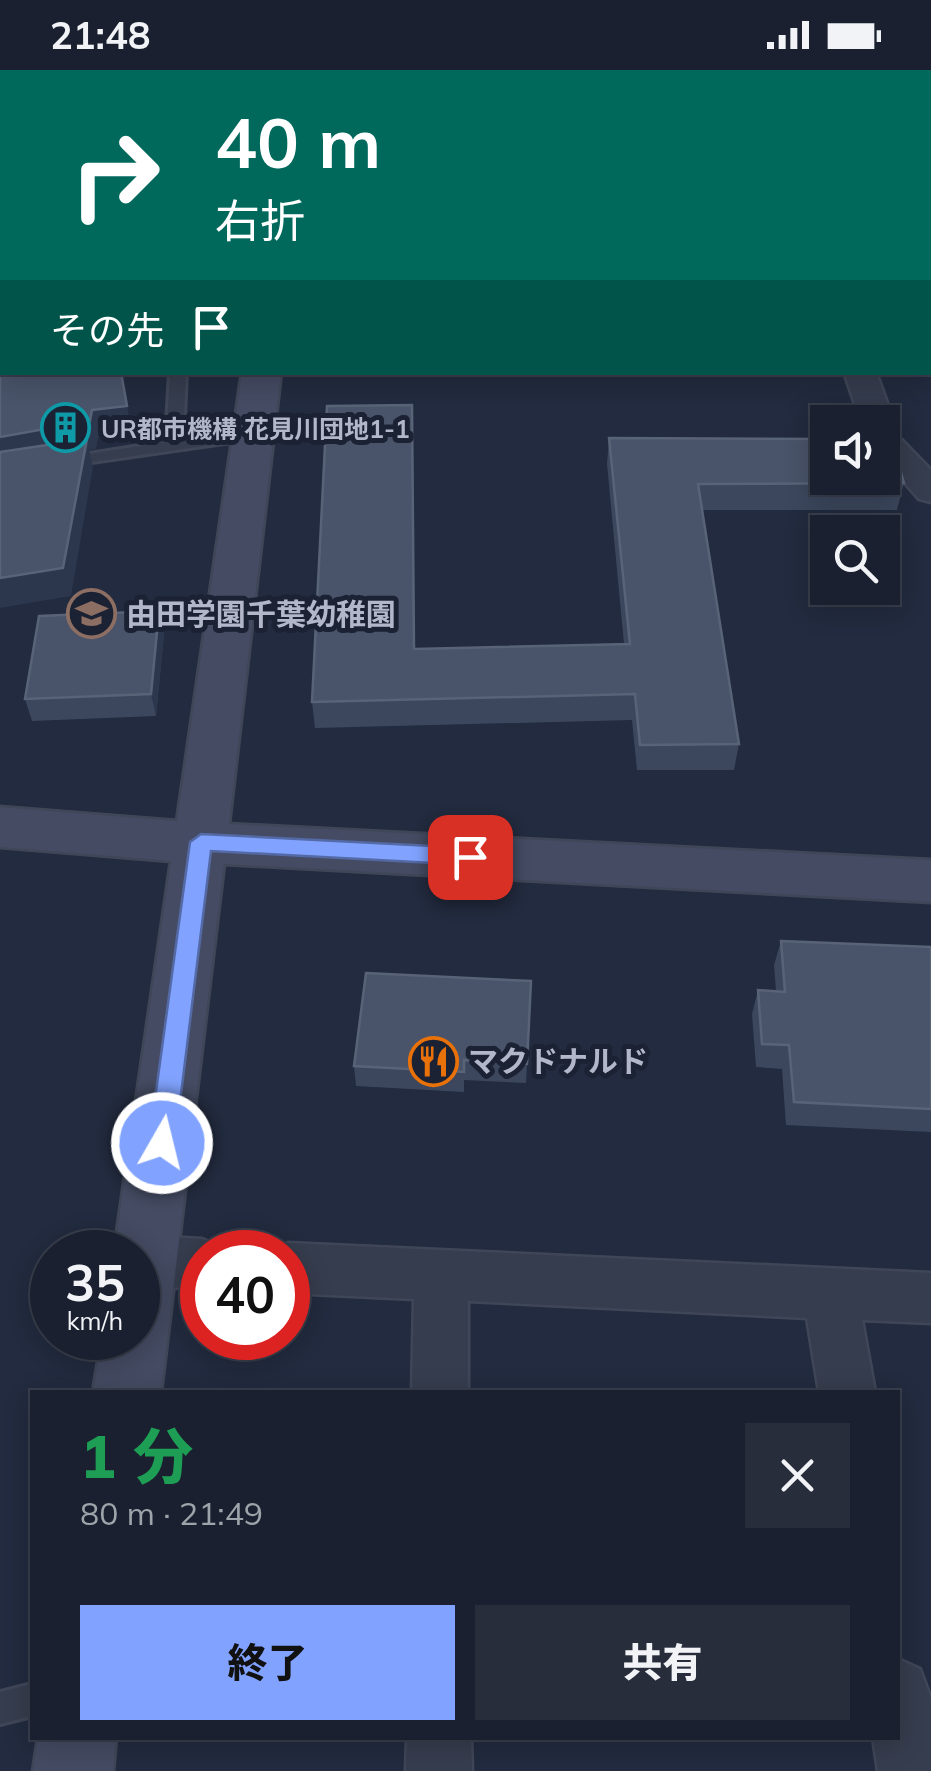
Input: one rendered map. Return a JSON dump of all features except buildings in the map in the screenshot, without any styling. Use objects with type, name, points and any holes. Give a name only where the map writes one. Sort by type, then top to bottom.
[{"type":"street","points":[[162,1281],[201,842],[262,375]]},
{"type":"street","points":[[861,375],[871,405]]},
{"type":"street","points":[[900,456],[931,491]]},
{"type":"street","points":[[0,827],[201,842],[931,881]]},
{"type":"street","points":[[310,1269],[931,1298]]},
{"type":"street","points":[[440,1390],[441,1274]]},
{"type":"street","points":[[830,1293],[847,1390]]},
{"type":"street","points":[[126,1390],[131,1360]]},
{"type":"street","points":[[900,1702],[911,1771]]},
{"type":"street","points":[[73,1771],[77,1740]]},
{"type":"street","points":[[439,1740],[439,1771]]},
{"type":"lane","points":[[174,446],[178,375]]},
{"type":"lane","points":[[38,466],[254,434]]},
{"type":"lane","points":[[0,1708],[30,1700]]},
{"type":"place","name":"UR都市機構 花見川団地1-1","points":[[66,428]]},
{"type":"place","name":"由田学園千葉幼稚園","points":[[91,614]]},
{"type":"place","name":"マクドナルド","points":[[433,1061]]},
{"type":"route","points":[[162,1143],[201,842],[470,857]]}]
